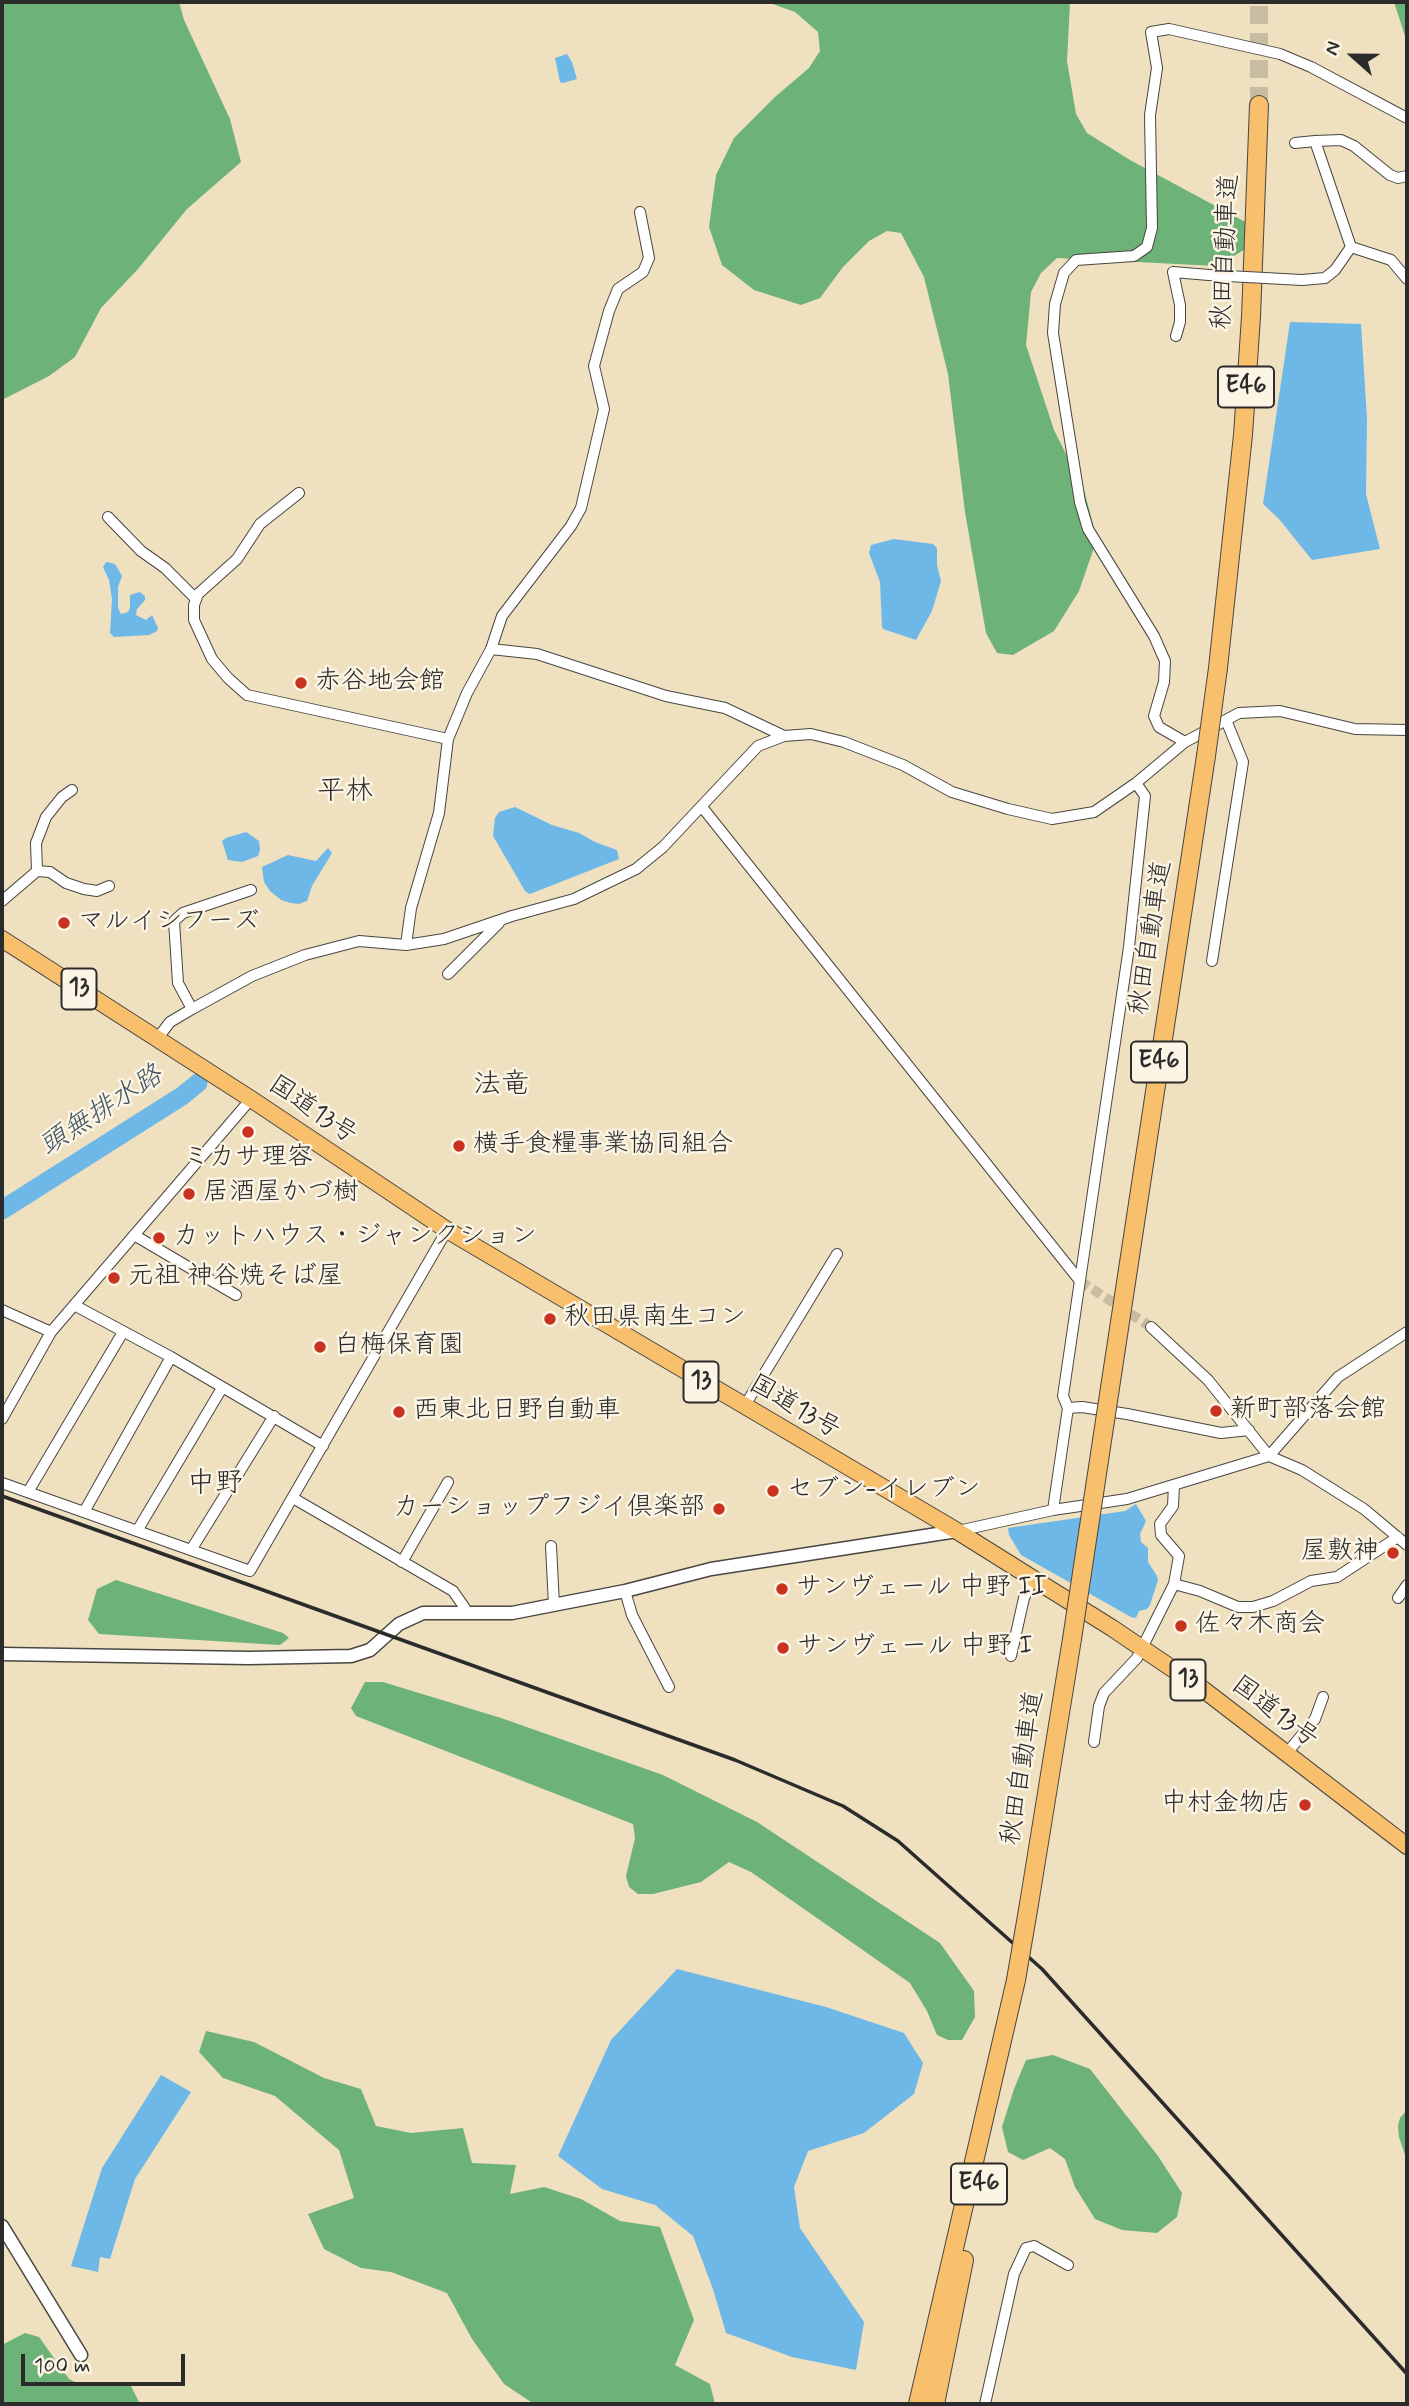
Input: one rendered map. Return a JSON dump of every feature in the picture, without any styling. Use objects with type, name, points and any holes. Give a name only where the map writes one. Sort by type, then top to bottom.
[{"type":"highway","name":"秋田自動車道","points":[[935,2404],[983,2166],[1029,1904],[1072,1639],[1206,756],[1243,435],[1251,317],[1259,105]]},
{"type":"highway","name":"国道13号","points":[[2,939],[251,1099],[447,1230],[1033,1578],[1204,1690],[1407,1846]]},
{"type":"highway","name":"秋田自動車道","points":[[918,2404],[1016,1980]]},
{"type":"street","points":[[1185,742],[1159,727],[1154,716],[1164,681],[1165,661],[1154,636],[1088,529],[1080,502],[1052,332],[1055,304],[1064,273],[1076,260],[1134,256],[1147,247],[1152,228],[1150,115],[1157,68],[1151,32],[1169,29],[1280,54],[1311,67],[1407,118]]},
{"type":"street","points":[[1295,143],[1341,140],[1354,146],[1390,176],[1407,176]]},
{"type":"street","points":[[1315,141],[1351,247]]},
{"type":"street","points":[[406,945],[411,908],[439,813],[447,739],[467,693],[491,649],[502,616],[571,526],[580,508],[604,409],[594,366],[609,311],[618,289],[643,272],[649,258],[640,212]]},
{"type":"street","points":[[1351,247],[1391,260],[1407,279]]},
{"type":"street","points":[[1176,336],[1180,323],[1180,305],[1172,272],[1302,280],[1325,278],[1335,270],[1351,247]]},
{"type":"street","points":[[299,493],[260,523],[237,559],[198,594],[194,605],[194,620],[212,659],[247,695],[447,739]]},
{"type":"street","points":[[108,517],[141,551],[165,568],[196,599]]},
{"type":"street","points":[[491,649],[537,654],[666,696],[726,708],[784,736]]},
{"type":"street","points":[[157,1039],[170,1023],[192,1009],[252,976],[305,955],[359,941],[406,945],[444,939],[573,899],[636,869],[663,847],[758,746],[784,736],[811,734],[844,742],[903,765],[952,792],[1052,819],[1094,812],[1136,783],[1185,742],[1239,713],[1280,711],[1355,729],[1407,730]]},
{"type":"street","points":[[1212,961],[1243,762],[1226,720]]},
{"type":"street","points":[[1053,1510],[1068,1408],[1063,1396],[1130,933],[1145,796],[1136,783]]},
{"type":"street","points":[[37,871],[36,843],[46,817],[62,797],[72,790]]},
{"type":"street","points":[[702,807],[1080,1280]]},
{"type":"street","points":[[2,901],[37,871],[50,872],[66,883],[84,889],[97,891],[109,886]]},
{"type":"street","points":[[192,1009],[178,983],[174,921],[183,914],[251,890]]},
{"type":"street","points":[[448,974],[502,920]]},
{"type":"street","points":[[2,1419],[51,1332],[251,1099]]},
{"type":"street","points":[[2,1483],[250,1571],[447,1230]]},
{"type":"street","points":[[134,1235],[236,1295]]},
{"type":"street","points":[[744,1407],[837,1254]]},
{"type":"street","points":[[74,1305],[171,1357],[323,1446]]},
{"type":"street","points":[[2,1310],[51,1332]]},
{"type":"street","points":[[1151,1327],[1208,1380],[1269,1456],[1302,1470],[1353,1502],[1407,1545]]},
{"type":"street","points":[[28,1492],[123,1332]]},
{"type":"street","points":[[2,1654],[248,1658],[351,1656],[370,1650],[411,1617],[445,1611],[469,1614],[512,1613],[625,1591],[711,1569],[957,1531],[1053,1510],[1127,1499],[1269,1456],[1338,1377],[1407,1332]]},
{"type":"street","points":[[84,1512],[171,1357]]},
{"type":"street","points":[[137,1531],[222,1388]]},
{"type":"street","points":[[1068,1408],[1082,1407],[1115,1412],[1221,1433],[1249,1430]]},
{"type":"street","points":[[191,1550],[274,1416]]},
{"type":"street","points":[[402,1562],[448,1482]]},
{"type":"street","points":[[1094,1742],[1099,1706],[1104,1693],[1142,1649],[1174,1584],[1179,1556],[1161,1535],[1160,1524],[1173,1506],[1174,1485]]},
{"type":"street","points":[[293,1498],[453,1591],[469,1614]]},
{"type":"street","points":[[1174,1584],[1200,1591],[1238,1607],[1253,1607],[1273,1601],[1311,1581],[1337,1577],[1398,1537]]},
{"type":"street","points":[[551,1546],[554,1605]]},
{"type":"street","points":[[1011,1656],[1024,1598],[1033,1578]]},
{"type":"street","points":[[1398,1598],[1407,1585]]},
{"type":"street","points":[[625,1591],[632,1615],[668,1687]]},
{"type":"street","points":[[1287,1753],[1315,1719],[1323,1697]]},
{"type":"street","points":[[2,2226],[81,2355]]},
{"type":"street","points":[[985,2404],[1014,2274],[1026,2248],[1034,2246],[1068,2265]]},
{"type":"green space","points":[[2,2],[179,2],[184,20],[230,119],[241,162],[187,209],[138,269],[101,308],[75,357],[49,376],[2,400]]},
{"type":"green space","points":[[767,2],[1070,2],[1067,61],[1076,114],[1087,133],[1130,160],[1249,224],[1247,248],[1217,266],[1057,258],[1041,273],[1031,292],[1026,345],[1054,430],[1084,490],[1097,539],[1079,591],[1054,631],[1013,655],[997,653],[986,633],[965,512],[948,374],[924,277],[901,233],[887,231],[869,241],[843,267],[820,298],[801,305],[754,290],[722,265],[709,227],[716,175],[734,138],[809,68],[820,51],[818,32],[795,12]]},
{"type":"green space","points":[[1394,2],[1407,2],[1407,38],[1405,36]]},
{"type":"green space","points":[[116,1580],[283,1633],[289,1638],[280,1645],[99,1634],[88,1620],[97,1589]]},
{"type":"green space","points":[[365,1682],[383,1682],[501,1718],[663,1775],[757,1822],[940,1943],[974,1991],[975,2017],[962,2040],[948,2040],[937,2035],[927,2011],[910,1983],[751,1872],[729,1862],[701,1882],[653,1894],[638,1894],[629,1887],[626,1876],[635,1838],[633,1824],[356,1716],[351,1708]]},
{"type":"green space","points":[[206,2031],[254,2042],[324,2078],[361,2089],[376,2126],[411,2133],[463,2128],[472,2163],[516,2165],[510,2194],[544,2187],[581,2199],[620,2221],[660,2227],[694,2320],[675,2365],[710,2384],[715,2404],[534,2404],[504,2384],[472,2339],[447,2293],[391,2272],[361,2268],[324,2249],[308,2214],[354,2198],[339,2150],[275,2096],[223,2078],[199,2052]]},
{"type":"green space","points":[[1053,2055],[1090,2069],[1158,2156],[1182,2193],[1177,2217],[1157,2233],[1122,2230],[1095,2219],[1075,2187],[1065,2159],[1050,2148],[1023,2160],[1008,2152],[1002,2127],[1026,2060]]},
{"type":"green space","points":[[1407,2110],[1407,2161],[1398,2126],[1400,2118]]},
{"type":"green space","points":[[25,2333],[39,2337],[69,2379],[83,2386],[117,2383],[131,2386],[140,2404],[2,2404],[2,2345]]},
{"type":"water","points":[[567,54],[577,79],[563,83],[560,82],[555,58]]},
{"type":"water","points":[[1290,322],[1361,324],[1367,418],[1366,494],[1380,549],[1312,560],[1279,519],[1263,504]]},
{"type":"water","points":[[894,539],[933,544],[937,548],[941,581],[932,611],[916,640],[883,629],[882,626],[880,582],[869,553],[871,545]]},
{"type":"water","points":[[106,562],[115,564],[122,576],[118,587],[118,608],[121,614],[128,612],[130,608],[130,595],[140,592],[145,596],[145,600],[137,609],[136,615],[146,620],[152,615],[157,631],[149,635],[114,637],[110,633],[112,599],[109,580],[103,567]]},
{"type":"water","points":[[515,807],[552,825],[579,833],[617,850],[619,859],[530,894],[525,891],[493,836],[495,818],[499,812]]},
{"type":"water","points":[[246,832],[259,841],[258,856],[242,862],[228,860],[222,841]]},
{"type":"water","points":[[328,848],[332,853],[312,886],[307,901],[299,904],[281,900],[264,882],[262,867],[288,855],[316,861]]},
{"type":"water","points":[[1136,1504],[1146,1521],[1140,1534],[1141,1542],[1148,1548],[1148,1562],[1158,1580],[1150,1605],[1139,1611],[1136,1618],[1021,1555],[1009,1535],[1008,1528],[1125,1511]]},
{"type":"water","points":[[677,1969],[826,2007],[904,2033],[923,2063],[914,2094],[864,2133],[808,2151],[794,2187],[800,2228],[864,2322],[856,2370],[792,2357],[726,2333],[693,2236],[655,2205],[602,2189],[558,2156],[611,2040]]},
{"type":"water","points":[[161,2075],[191,2092],[135,2179],[110,2259],[100,2257],[98,2272],[71,2266],[102,2168]]},
{"type":"waterway","name":"頭無排水路","points":[[2,1210],[182,1096],[198,1083]]},
{"type":"tunnel","points":[[1259,2],[1259,105]]},
{"type":"tunnel","points":[[1080,1281],[1151,1327]]},
{"type":"railway","points":[[2,1496],[735,1760],[843,1806],[898,1841],[1042,1969],[1407,2374]]},
{"type":"place","name":"赤谷地会館","points":[[301,683]]},
{"type":"place","name":"マルイシフーズ","points":[[64,923]]},
{"type":"place","name":"ミカサ理容","points":[[248,1132]]},
{"type":"place","name":"横手食糧事業協同組合","points":[[459,1146]]},
{"type":"place","name":"居酒屋かづ樹","points":[[189,1194]]},
{"type":"place","name":"カットハウス・ジャンクション","points":[[159,1238]]},
{"type":"place","name":"元祖 神谷焼そば屋","points":[[114,1278]]},
{"type":"place","name":"秋田県南生コン","points":[[550,1319]]},
{"type":"place","name":"白梅保育園","points":[[320,1347]]},
{"type":"place","name":"新町部落会館","points":[[1216,1411]]},
{"type":"place","name":"西東北日野自動車","points":[[399,1412]]},
{"type":"place","name":"セブン-イレブン","points":[[773,1491]]},
{"type":"place","name":"カーショップフジイ倶楽部","points":[[719,1509]]},
{"type":"place","name":"屋敷神","points":[[1393,1553]]},
{"type":"place","name":"サンヴェール 中野 II","points":[[782,1589]]},
{"type":"place","name":"佐々木商会","points":[[1181,1626]]},
{"type":"place","name":"サンヴェール 中野 I","points":[[783,1648]]},
{"type":"place","name":"中村金物店","points":[[1305,1805]]},
{"type":"district","name":"平林","points":[[345,793]]},
{"type":"district","name":"法竜","points":[[501,1086]]},
{"type":"district","name":"中野","points":[[215,1485]]}]
